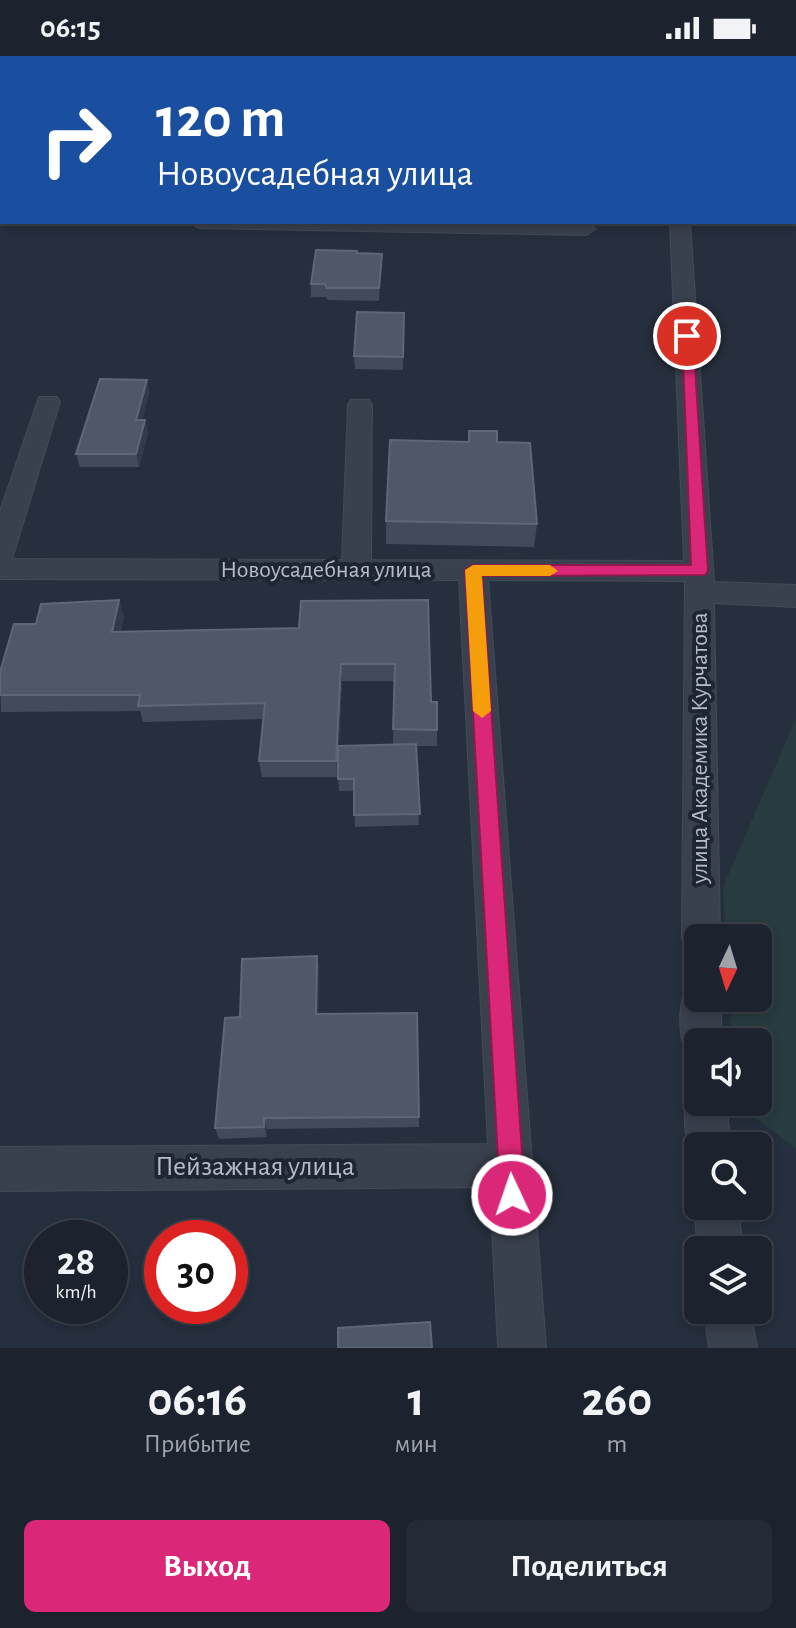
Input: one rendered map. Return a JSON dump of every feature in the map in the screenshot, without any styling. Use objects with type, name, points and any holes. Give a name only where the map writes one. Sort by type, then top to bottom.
[{"type":"street","points":[[436,224],[586,229]]},
{"type":"street","name":"улица Академика Курчатова","points":[[680,224],[700,582],[701,924]]},
{"type":"street","points":[[0,555],[48,402]]},
{"type":"street","points":[[356,570],[360,405]]},
{"type":"street","name":"Новоусадебная улица","points":[[0,569],[473,570],[700,582],[796,596]]},
{"type":"street","points":[[473,570],[522,1348]]},
{"type":"street","name":"Пейзажная улица","points":[[0,1169],[510,1165]]},
{"type":"street","points":[[729,1324],[733,1348]]},
{"type":"green space","points":[[796,718],[796,1149],[753,1116],[772,1116],[772,1028],[731,1028],[730,1012],[772,1012],[772,924],[725,924],[723,887]]},
{"type":"building","points":[[316,250],[382,254],[379,288],[327,288],[325,284],[311,284]]},
{"type":"building","points":[[357,312],[404,313],[403,357],[354,356]]},
{"type":"building","points":[[100,379],[147,380],[136,420],[145,420],[136,454],[76,454]]},
{"type":"building","points":[[469,431],[497,431],[497,442],[530,443],[537,524],[386,521],[390,440],[469,442]]},
{"type":"building","points":[[119,600],[112,632],[299,628],[301,601],[428,600],[431,702],[437,702],[437,730],[393,729],[395,664],[341,664],[336,761],[259,761],[265,703],[138,706],[140,695],[0,695],[0,672],[14,624],[36,624],[41,604]]},
{"type":"building","points":[[416,744],[420,814],[354,815],[354,779],[338,779],[338,746]]},
{"type":"building","points":[[317,956],[316,1014],[417,1013],[419,1117],[264,1118],[264,1127],[215,1128],[225,1018],[240,1017],[242,959]]},
{"type":"building","points":[[430,1322],[432,1348],[338,1348],[338,1328]]},
{"type":"slow traffic","points":[[482,711],[473,570],[550,571]]},
{"type":"route","points":[[512,1195],[473,570],[699,571],[687,336]]}]
